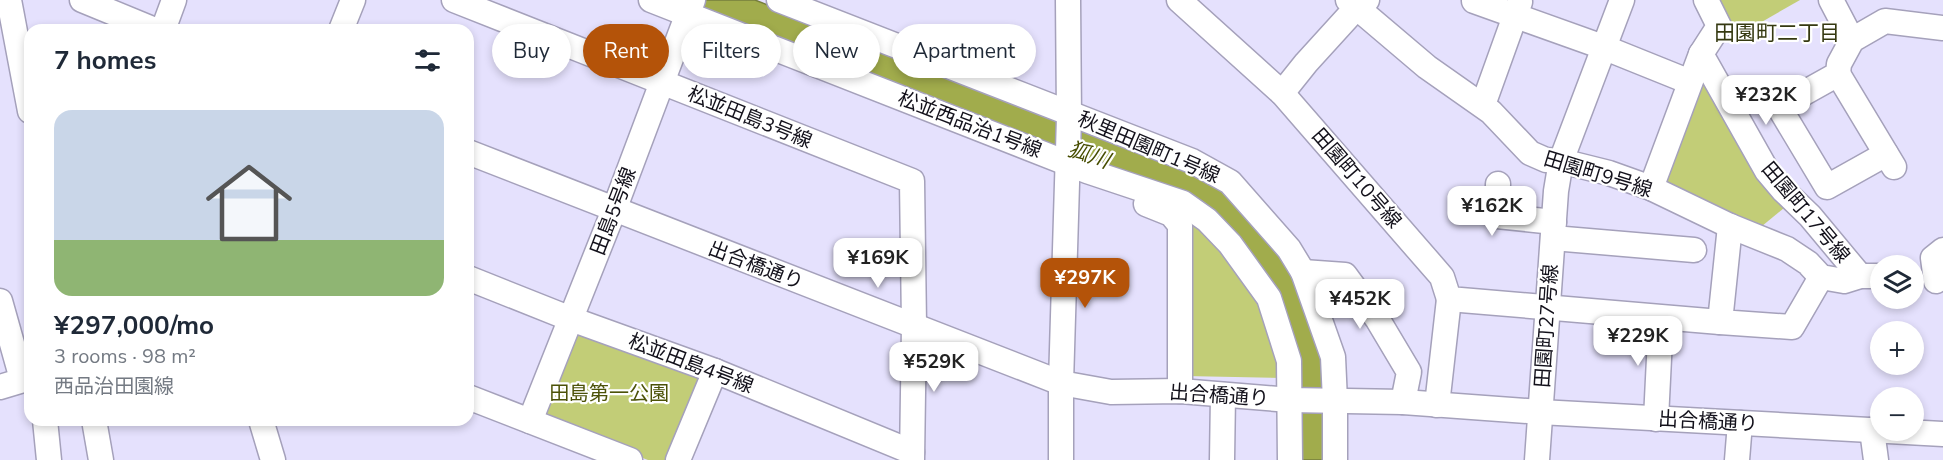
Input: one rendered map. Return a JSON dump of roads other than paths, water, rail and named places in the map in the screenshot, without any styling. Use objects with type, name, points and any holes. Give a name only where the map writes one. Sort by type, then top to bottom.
[{"type":"street","points":[[9,0],[24,79]]},
{"type":"street","points":[[82,0],[140,24]]},
{"type":"street","points":[[165,24],[174,0]]},
{"type":"street","points":[[343,24],[353,0]]},
{"type":"street","name":"松並田島3号線","points":[[454,0],[912,181],[914,325]]},
{"type":"street","name":"松並西品治1号線","points":[[651,0],[690,8],[1074,163],[1183,203],[1207,220],[1230,243],[1269,298],[1289,361],[1292,400],[1290,460]]},
{"type":"street","name":"秋里田園町1号線","points":[[779,0],[1191,162],[1230,182],[1289,249],[1303,272],[1333,357],[1332,401],[1335,460]]},
{"type":"street","points":[[1061,460],[1061,383],[1074,163],[1069,115],[1068,0]]},
{"type":"street","name":"田園町10号線","points":[[1179,0],[1282,93],[1442,277],[1449,299]]},
{"type":"street","name":"田園町27号線","points":[[1537,460],[1553,230],[1561,161],[1622,0]]},
{"type":"street","points":[[1651,188],[1701,54],[1719,26],[1706,0]]},
{"type":"street","points":[[1831,0],[1852,40]]},
{"type":"street","points":[[1474,1],[1518,8],[1603,47],[1690,82]]},
{"type":"street","points":[[1282,93],[1356,2]]},
{"type":"street","name":"田園町9号線","points":[[1356,2],[1434,72],[1483,105],[1530,153],[1546,160],[1561,161],[1609,173],[1651,188],[1730,226],[1787,249],[1808,263],[1821,277]]},
{"type":"street","name":"田島5号線","points":[[530,421],[614,210],[690,8]]},
{"type":"street","points":[[1483,105],[1518,8]]},
{"type":"street","points":[[1838,74],[1779,107],[1827,187],[1890,160],[1838,74],[1839,64],[1852,40],[1885,21],[1943,28]]},
{"type":"street","name":"田園町17号線","points":[[1701,54],[1767,171],[1870,276]]},
{"type":"street","name":"出合橋通り","points":[[474,154],[1061,383],[1111,392],[1180,391],[1292,400],[1403,402],[1656,419],[1870,430]]},
{"type":"street","points":[[1074,163],[1094,184],[1171,214],[1180,225],[1180,391]]},
{"type":"street","points":[[1498,184],[1497,216],[1553,230],[1694,250]]},
{"type":"street","points":[[1720,322],[1730,226]]},
{"type":"street","points":[[1931,281],[1933,258],[1943,250]]},
{"type":"street","points":[[1303,272],[1345,275],[1378,320],[1409,372],[1403,402]]},
{"type":"street","points":[[1437,405],[1449,299],[1547,309],[1792,327],[1821,277],[1844,282],[1870,276]]},
{"type":"street","name":"松並田島4号線","points":[[474,280],[571,319],[715,371],[912,456]]},
{"type":"street","points":[[0,301],[20,372],[24,374]]},
{"type":"street","points":[[1656,419],[1661,318]]},
{"type":"street","points":[[912,456],[914,325]]},
{"type":"street","points":[[678,460],[715,371]]},
{"type":"street","points":[[0,387],[24,379]]},
{"type":"street","points":[[1222,460],[1223,394]]},
{"type":"street","points":[[474,399],[630,460]]},
{"type":"street","points":[[1737,460],[1740,423]]},
{"type":"street","points":[[46,426],[49,460]]},
{"type":"street","points":[[95,426],[101,460]]},
{"type":"street","points":[[263,426],[273,460]]},
{"type":"street","name":"出合橋通り","points":[[1924,433],[1943,434]]},
{"type":"street","points":[[1873,441],[1876,460]]},
{"type":"water","points":[[674,0],[755,0],[816,24],[793,24],[793,50],[781,45],[781,24],[731,24]]},
{"type":"water","name":"狐川","points":[[880,49],[892,54],[892,78],[955,78],[1208,177],[1276,242],[1323,344],[1328,460],[1298,460],[1298,380],[1231,235],[859,78],[880,78]]},
{"type":"district","name":"田園町二丁目","points":[[1777,33]]},
{"type":"park label","name":"田島第一公園","points":[[609,393]]}]
